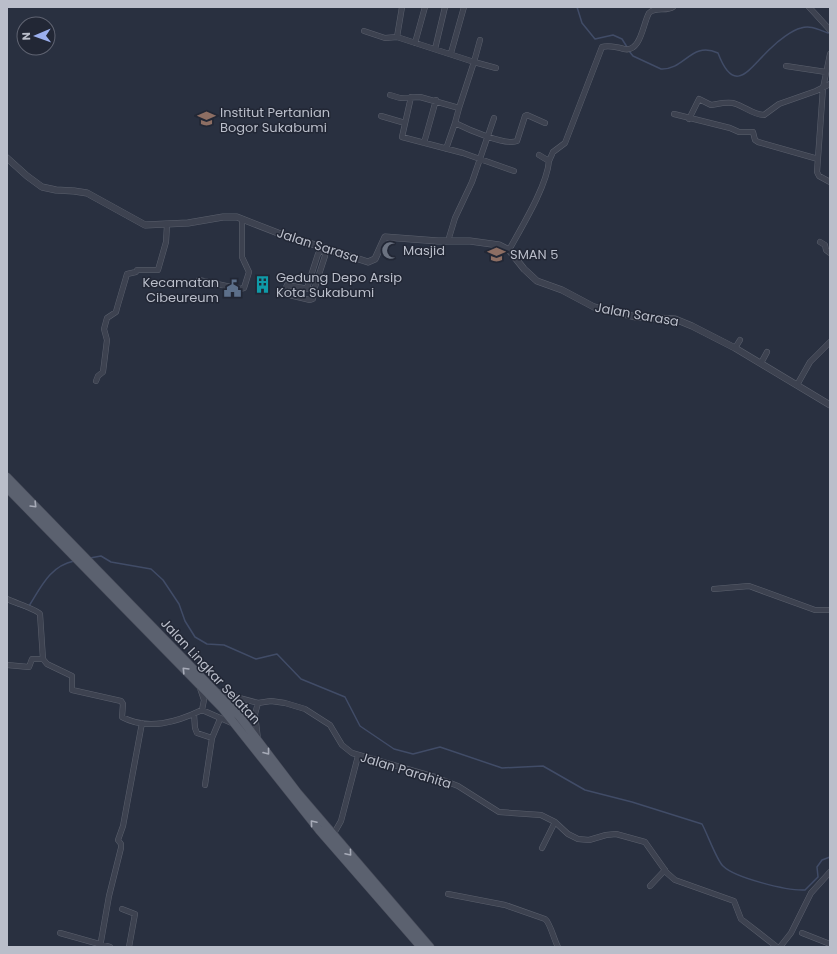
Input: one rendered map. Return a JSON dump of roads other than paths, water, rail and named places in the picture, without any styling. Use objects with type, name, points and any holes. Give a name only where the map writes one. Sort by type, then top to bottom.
[{"type":"main road","name":"Jalan Lingkar Selatan","points":[[7,477],[240,717],[297,792],[333,835],[421,947]]},
{"type":"main road","name":"Jalan Lingkar Selatan","points":[[7,488],[197,682],[237,725],[300,807],[387,904],[430,947]]},
{"type":"street","points":[[397,37],[402,7]]},
{"type":"street","points":[[415,43],[425,7]]},
{"type":"street","points":[[435,49],[445,7]]},
{"type":"street","points":[[450,54],[464,7]]},
{"type":"street","points":[[509,250],[532,207],[553,152],[565,143],[602,47],[612,46],[627,49],[634,48],[638,42],[649,13],[652,10],[670,9],[673,7]]},
{"type":"street","points":[[809,7],[830,30]]},
{"type":"street","points":[[364,31],[385,38],[397,37],[496,68]]},
{"type":"street","points":[[446,149],[480,40]]},
{"type":"street","points":[[830,54],[823,88],[818,159],[818,174],[830,182]]},
{"type":"street","points":[[786,66],[826,72]]},
{"type":"street","points":[[690,119],[698,99],[711,105],[718,102],[734,103],[764,115],[779,104],[830,84]]},
{"type":"street","points":[[390,95],[400,98],[411,97],[436,100],[458,108]]},
{"type":"street","points":[[411,97],[402,137],[446,149],[514,171]]},
{"type":"street","points":[[424,143],[436,100]]},
{"type":"street","points":[[674,114],[730,128],[739,132],[753,132],[755,140],[758,142],[818,159]]},
{"type":"street","points":[[455,123],[488,137],[514,143],[517,141],[525,116],[527,115],[545,123]]},
{"type":"street","points":[[381,116],[404,123]]},
{"type":"street","points":[[448,241],[455,218],[472,182],[494,118]]},
{"type":"street","points":[[539,155],[549,161]]},
{"type":"street","name":"Jalan Sarasa","points":[[7,158],[42,187],[87,193],[145,225],[167,225],[223,217],[242,219],[278,233],[371,262],[376,257],[385,237],[494,243],[509,250],[527,273],[537,281],[562,290],[587,305],[636,317],[676,320],[692,326],[735,348],[830,405]]},
{"type":"street","points":[[199,280],[240,289],[244,288],[249,272],[242,257],[242,219]]},
{"type":"street","points":[[96,381],[98,376],[103,372],[107,340],[104,328],[107,318],[116,312],[118,308],[127,274],[136,272],[137,270],[158,270],[166,242],[167,225]]},
{"type":"street","points":[[820,242],[825,245],[826,250],[830,253]]},
{"type":"street","points":[[307,288],[318,254],[324,247]]},
{"type":"street","points":[[314,290],[288,285],[286,286],[284,292],[310,300],[313,299],[314,290],[325,256],[324,247]]},
{"type":"street","points":[[735,348],[740,340]]},
{"type":"street","points":[[797,385],[810,362],[830,342]]},
{"type":"street","points":[[761,363],[767,352]]},
{"type":"street","points":[[714,589],[749,586],[815,610],[830,610]]},
{"type":"street","points":[[7,599],[36,610],[41,616],[43,659],[47,664],[72,676],[72,690],[121,701],[123,704],[122,717],[153,725],[167,723],[202,710]]},
{"type":"street","points":[[7,665],[29,667],[32,659],[43,659]]},
{"type":"street","points":[[197,682],[204,700],[202,710]]},
{"type":"street","name":"Jalan Parahita","points":[[217,692],[258,703],[271,701],[285,703],[304,710],[330,725],[342,745],[358,756],[458,786],[499,812],[541,815],[555,822],[568,834],[578,839],[589,840],[616,834],[645,842],[665,870],[675,880],[734,901],[741,918],[778,947]]},
{"type":"street","points":[[258,703],[255,714],[258,740]]},
{"type":"street","points":[[202,710],[237,725]]},
{"type":"street","points":[[194,714],[197,733],[212,738]]},
{"type":"street","points":[[205,785],[212,738],[220,718]]},
{"type":"street","points":[[100,946],[109,896],[122,848],[118,840],[123,826],[142,723]]},
{"type":"street","points":[[333,835],[341,821],[358,756]]},
{"type":"street","points":[[542,848],[555,822]]},
{"type":"street","points":[[650,886],[665,870]]},
{"type":"street","points":[[778,947],[791,933],[811,892],[830,872]]},
{"type":"street","points":[[448,894],[505,905],[545,919],[548,921],[552,936],[558,947]]},
{"type":"street","points":[[122,909],[135,914],[129,947]]},
{"type":"street","points":[[60,933],[100,946],[110,947]]},
{"type":"street","points":[[802,933],[830,944]]},
{"type":"waterway","points":[[577,7],[582,23],[595,39],[613,35],[622,39],[627,47]]},
{"type":"waterway","points":[[629,51],[633,56],[661,69],[676,65],[694,53],[709,50],[718,53],[724,66],[730,74],[737,76],[749,70],[774,45],[794,31],[808,27],[828,33],[830,32]]},
{"type":"waterway","points":[[90,558],[101,556],[111,562],[151,569],[163,580],[179,604],[185,621],[195,637],[207,644],[224,645],[256,659],[277,654],[301,679],[345,697],[360,726],[394,749],[413,754],[440,747],[502,768],[543,766],[585,790],[632,802],[702,824],[715,853],[723,866],[729,871],[738,875],[762,883],[797,890],[805,890],[818,877],[817,867],[822,860],[830,857]]},
{"type":"waterway","points":[[29,606],[52,572],[59,567],[74,561]]},
{"type":"waterway","points":[[16,605],[27,609]]},
{"type":"place","name":"Institut Pertanian Bogor Sukabumi","points":[[207,119]]},
{"type":"place","name":"Masjid","points":[[390,250]]},
{"type":"place","name":"SMAN 5","points":[[497,254]]},
{"type":"place","name":"Gedung Depo Arsip Kota Sukabumi","points":[[263,284]]},
{"type":"place","name":"Kecamatan Cibeureum","points":[[232,289]]}]
